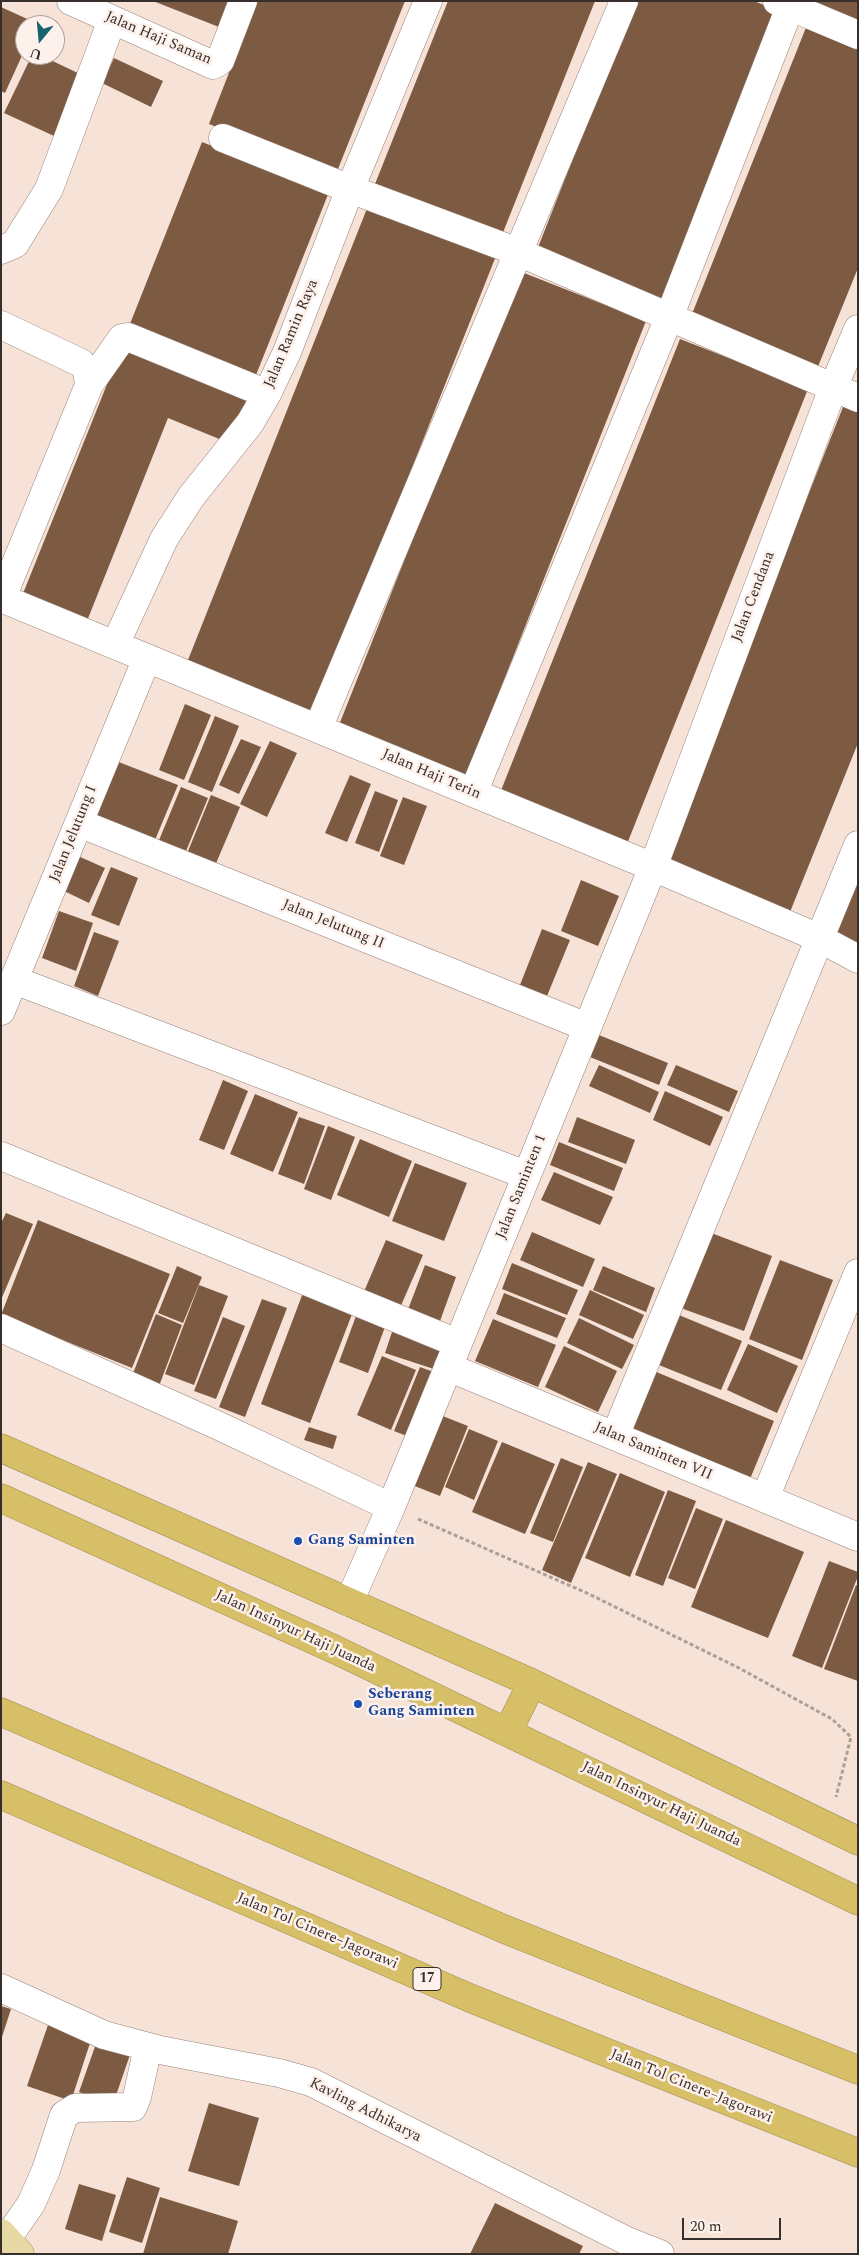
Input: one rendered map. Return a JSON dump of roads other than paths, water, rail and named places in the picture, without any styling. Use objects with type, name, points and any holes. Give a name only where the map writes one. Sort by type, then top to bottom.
[{"type":"highway","points":[[1,1448],[532,1684],[858,1841]]},
{"type":"highway","name":"Jalan Insinyur Haji Juanda","points":[[1,1498],[336,1650],[858,1900]]},
{"type":"highway","points":[[508,1731],[532,1684]]},
{"type":"highway","points":[[1,1712],[504,1929],[858,2070]]},
{"type":"highway","name":"Jalan Tol Cinere–Jagorawi","points":[[1,1795],[470,1998],[858,2153]]},
{"type":"street","name":"Jalan Haji Saman","points":[[71,1],[213,65],[218,64],[243,1]]},
{"type":"street","name":"Jalan Ramin Raya","points":[[115,645],[164,539],[191,497],[250,423],[287,352],[350,189],[428,1]]},
{"type":"street","points":[[318,728],[624,1]]},
{"type":"street","points":[[473,793],[670,315],[783,4],[858,35]]},
{"type":"street","points":[[1,250],[15,244],[49,189],[112,20]]},
{"type":"street","points":[[223,138],[350,189],[518,252],[670,315],[858,398]]},
{"type":"street","points":[[1,325],[81,363],[87,370],[89,385]]},
{"type":"street","name":"Jalan Cendana","points":[[653,867],[832,388],[858,329]]},
{"type":"street","points":[[2,599],[89,385],[122,338],[128,337],[266,394]]},
{"type":"street","name":"Jalan Haji Terin","points":[[2,599],[653,867],[819,938],[858,959]]},
{"type":"street","name":"Jalan Jelutung I","points":[[1,1011],[147,658]]},
{"type":"street","name":"Jalan Jelutung II","points":[[79,823],[587,1026]]},
{"type":"street","points":[[615,1436],[858,845]]},
{"type":"street","name":"Jalan Saminten 1","points":[[349,1602],[391,1507],[653,867]]},
{"type":"street","points":[[14,980],[526,1175]]},
{"type":"street","name":"Jalan Saminten VII","points":[[1,1156],[453,1355],[615,1436],[858,1537]]},
{"type":"street","points":[[765,1498],[858,1273]]},
{"type":"street","points":[[1,1328],[217,1425],[391,1507]]},
{"type":"street","name":"Kavling Adhikarya","points":[[1,1988],[104,2035],[148,2050],[279,2073],[311,2082],[627,2241],[660,2254]]},
{"type":"street","points":[[7,2243],[31,2204],[46,2170],[64,2115],[76,2108],[133,2106],[148,2050]]},
{"type":"place","name":"Gang Saminten","points":[[298,1541]]},
{"type":"place","name":"Seberang Gang Saminten","points":[[358,1704]]}]
